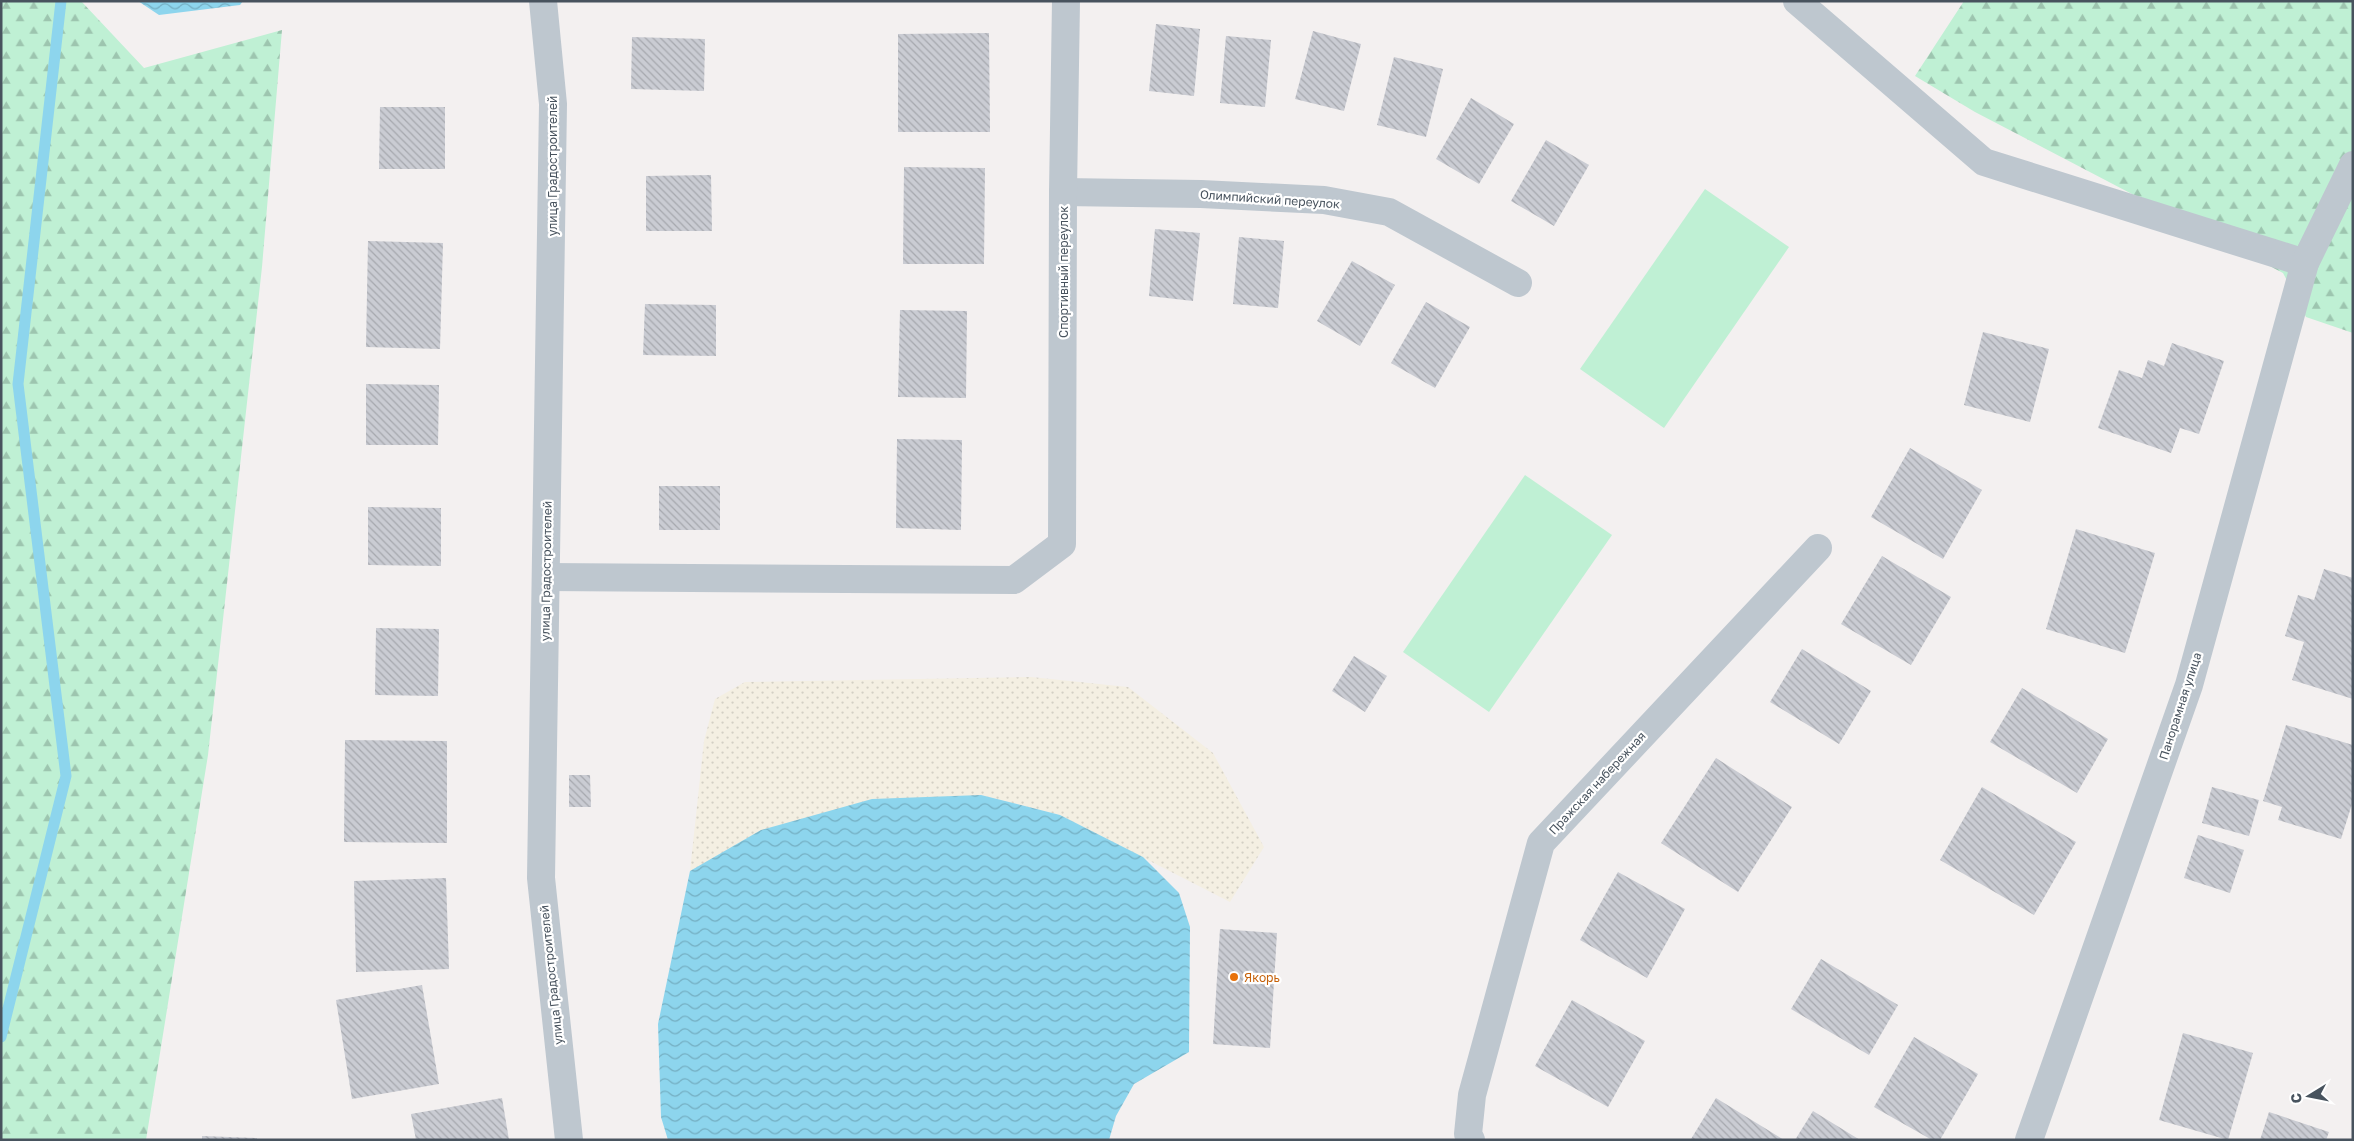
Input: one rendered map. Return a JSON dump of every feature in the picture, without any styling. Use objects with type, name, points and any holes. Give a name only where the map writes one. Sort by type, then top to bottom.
[{"type":"street","name":"улица Градостроителей","points":[[544,1],[554,104],[541,878],[568,1140]]},
{"type":"street","name":"Спортивный переулок","points":[[546,577],[1014,580],[1062,544],[1063,192],[1066,1]]},
{"type":"street","points":[[1797,1],[1984,162],[2305,264]]},
{"type":"street","name":"Панорамная улица","points":[[2029,1140],[2189,685],[2305,264],[2353,165]]},
{"type":"street","name":"Олимпийский переулок","points":[[1063,192],[1200,194],[1324,200],[1389,212],[1518,282]]},
{"type":"street","name":"Пражская набережная","points":[[1469,1137],[1472,1095],[1541,843],[1818,548]]},
{"type":"green space","points":[[1,1],[81,1],[144,68],[282,30],[262,267],[208,755],[146,1140],[1,1140]]},
{"type":"green space","points":[[1964,1],[2353,1],[2353,333],[2306,317],[2283,273],[1975,112],[1915,76]]},
{"type":"green space","points":[[1705,189],[1789,247],[1664,428],[1580,369]]},
{"type":"green space","points":[[1525,475],[1612,535],[1489,712],[1403,652]]},
{"type":"sand","points":[[1031,677],[1128,687],[1213,753],[1264,847],[1230,902],[1060,815],[981,795],[690,871],[704,741],[715,699],[745,682]]},
{"type":"water","points":[[138,1],[243,1],[240,5],[159,15]]},
{"type":"water","points":[[981,795],[1060,815],[1143,857],[1179,893],[1190,927],[1189,1052],[1134,1084],[1116,1116],[1109,1140],[668,1140],[661,1117],[658,1024],[690,871],[761,830],[872,799]]},
{"type":"building","points":[[1156,24],[1200,29],[1194,96],[1149,91]]},
{"type":"building","points":[[1313,31],[1361,44],[1344,111],[1295,99]]},
{"type":"building","points":[[989,33],[990,132],[898,132],[898,34]]},
{"type":"building","points":[[1226,36],[1271,40],[1265,107],[1220,103]]},
{"type":"building","points":[[632,37],[705,39],[704,91],[631,89]]},
{"type":"building","points":[[1394,57],[1443,69],[1426,137],[1377,125]]},
{"type":"building","points":[[1471,98],[1514,124],[1479,184],[1436,159]]},
{"type":"building","points":[[380,107],[445,107],[445,169],[379,169]]},
{"type":"building","points":[[1546,140],[1589,165],[1554,226],[1511,201]]},
{"type":"building","points":[[904,167],[985,168],[984,264],[903,264]]},
{"type":"building","points":[[711,175],[712,231],[646,231],[646,176]]},
{"type":"building","points":[[1155,229],[1200,233],[1193,301],[1149,296]]},
{"type":"building","points":[[1239,237],[1284,241],[1278,308],[1233,304]]},
{"type":"building","points":[[368,241],[443,243],[440,349],[366,347]]},
{"type":"building","points":[[1352,261],[1395,285],[1360,346],[1317,321]]},
{"type":"building","points":[[1426,302],[1470,327],[1435,388],[1391,363]]},
{"type":"building","points":[[645,304],[716,305],[716,356],[643,355]]},
{"type":"building","points":[[900,310],[967,311],[966,398],[898,397]]},
{"type":"building","points":[[1983,332],[2049,349],[2030,422],[1964,405]]},
{"type":"building","points":[[2172,343],[2224,361],[2199,434],[2180,428],[2171,453],[2098,428],[2119,370],[2142,378],[2148,360],[2164,366]]},
{"type":"building","points":[[366,384],[439,385],[438,445],[366,445]]},
{"type":"building","points":[[897,439],[962,440],[961,530],[896,528]]},
{"type":"building","points":[[1910,448],[1982,490],[1943,559],[1871,517]]},
{"type":"building","points":[[659,486],[720,486],[720,530],[659,530]]},
{"type":"building","points":[[368,507],[441,508],[441,566],[368,565]]},
{"type":"building","points":[[2076,529],[2155,553],[2125,653],[2046,629]]},
{"type":"building","points":[[1882,556],[1951,597],[1911,665],[1841,624]]},
{"type":"building","points":[[2324,569],[2353,578],[2353,699],[2292,680],[2304,642],[2285,636],[2298,595],[2314,600]]},
{"type":"building","points":[[376,628],[439,629],[438,696],[375,695]]},
{"type":"building","points":[[1802,649],[1871,691],[1839,744],[1770,702]]},
{"type":"building","points":[[1354,656],[1387,676],[1365,712],[1332,691]]},
{"type":"building","points":[[2022,688],[2108,739],[2077,793],[1990,742]]},
{"type":"building","points":[[2286,725],[2353,745],[2353,801],[2341,839],[2278,820],[2282,807],[2263,801]]},
{"type":"building","points":[[345,740],[447,741],[447,843],[344,842]]},
{"type":"building","points":[[1716,758],[1792,807],[1738,892],[1661,843]]},
{"type":"building","points":[[569,775],[590,775],[591,807],[569,807]]},
{"type":"building","points":[[1982,787],[2076,842],[2034,915],[1940,860]]},
{"type":"building","points":[[2212,787],[2259,800],[2249,836],[2202,823]]},
{"type":"building","points":[[2198,835],[2244,850],[2230,893],[2184,878]]},
{"type":"building","points":[[1618,872],[1685,909],[1647,978],[1580,940]]},
{"type":"building","points":[[446,878],[449,969],[356,972],[354,881]]},
{"type":"building","points":[[1220,929],[1277,933],[1270,1048],[1213,1044]]},
{"type":"building","points":[[1821,959],[1898,1005],[1869,1055],[1791,1009]]},
{"type":"building","points":[[422,985],[439,1084],[352,1099],[336,1000]]},
{"type":"building","points":[[1572,1000],[1645,1041],[1608,1107],[1535,1066]]},
{"type":"building","points":[[2183,1033],[2253,1053],[2228,1140],[2159,1120]]},
{"type":"building","points":[[1914,1037],[1978,1074],[1940,1140],[1932,1140],[1874,1107]]},
{"type":"building","points":[[502,1098],[509,1140],[416,1140],[411,1114]]},
{"type":"building","points":[[1716,1098],[1784,1140],[1691,1139]]},
{"type":"building","points":[[1813,1111],[1860,1140],[1795,1140]]},
{"type":"building","points":[[2269,1112],[2329,1132],[2326,1140],[2260,1140]]},
{"type":"building","points":[[202,1136],[257,1138],[257,1140],[202,1140]]},
{"type":"waterway","points":[[1,1037],[66,776],[18,384],[61,1]]},
{"type":"place","name":"Якорь","points":[[1234,977]]}]
